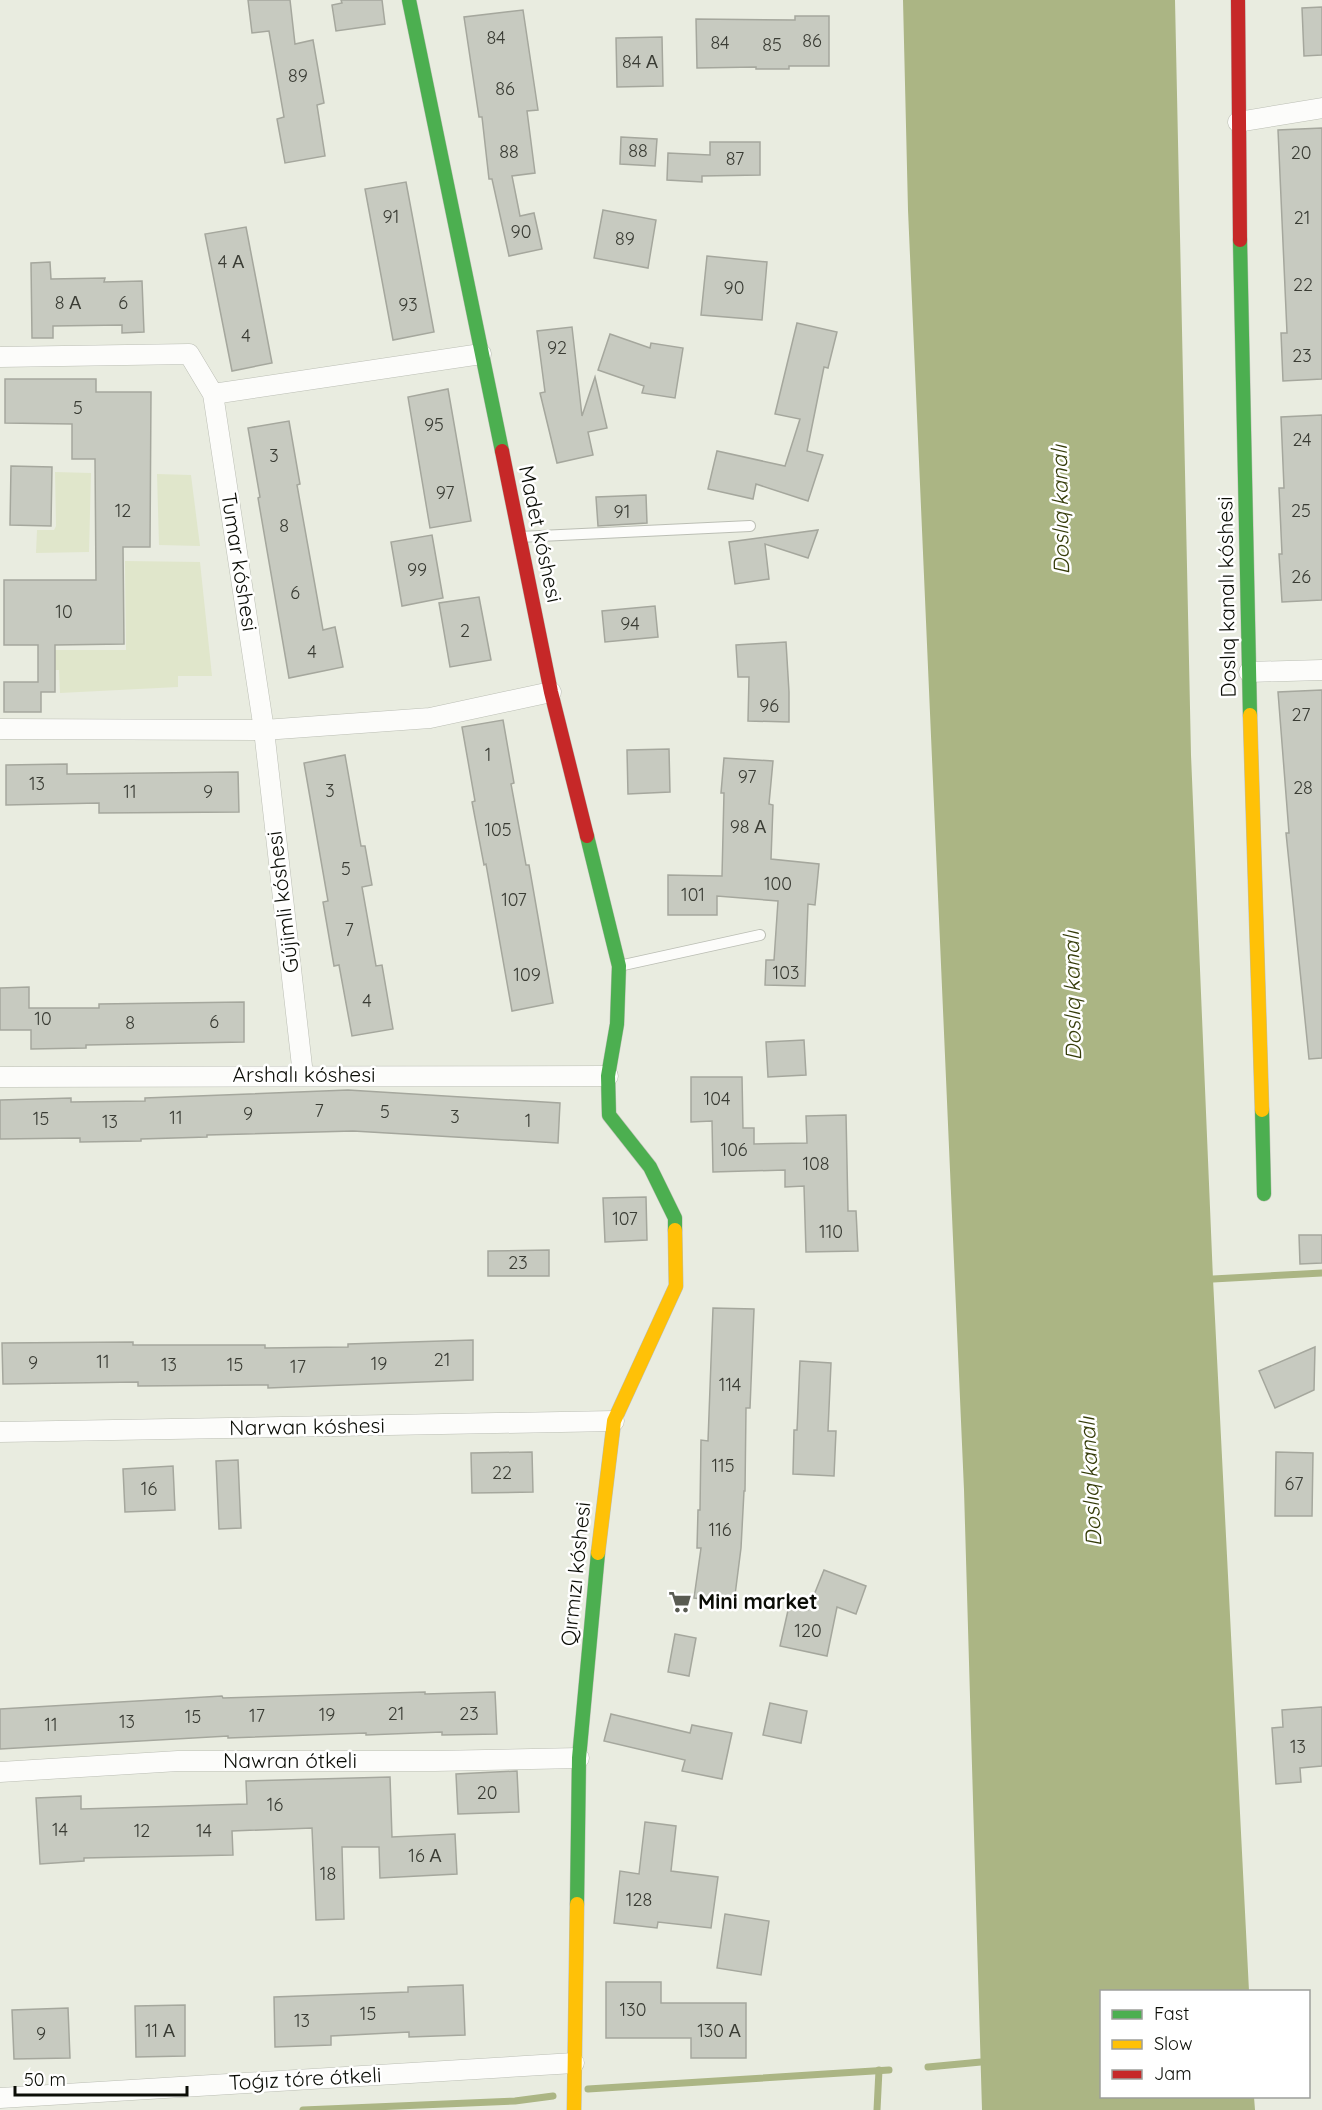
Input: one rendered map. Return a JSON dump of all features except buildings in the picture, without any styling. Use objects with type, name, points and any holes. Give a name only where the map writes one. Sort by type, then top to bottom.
[{"type":"street","name":"Madet kóshesi","points":[[409,0],[551,692],[619,966],[617,1024],[608,1076]]},
{"type":"street","name":"Doslıq kanalı kóshesi","points":[[1238,0],[1238,122],[1249,672],[1264,1194]]},
{"type":"street","points":[[1238,122],[1322,108]]},
{"type":"street","name":"Tumar kóshesi","points":[[0,357],[189,354],[213,394],[264,730]]},
{"type":"street","points":[[213,394],[481,354]]},
{"type":"street","points":[[1249,672],[1322,670]]},
{"type":"street","points":[[0,729],[264,730],[430,718],[551,692]]},
{"type":"street","name":"Gújimli kóshesi","points":[[264,730],[303,1075]]},
{"type":"street","name":"Arshalı kóshesi","points":[[0,1077],[608,1076]]},
{"type":"street","name":"Qırmızı kóshesi","points":[[574,2110],[579,1758],[593,1599],[614,1421],[676,1286],[675,1218],[650,1167],[609,1115],[608,1076]]},
{"type":"street","name":"Narwan kóshesi","points":[[0,1432],[614,1421]]},
{"type":"street","name":"Nawran ótkeli","points":[[0,1772],[177,1761],[435,1761],[579,1758]]},
{"type":"street","name":"Toǵız tóre ótkeli","points":[[0,2098],[574,2063]]},
{"type":"lane","points":[[519,537],[750,526]]},
{"type":"lane","points":[[619,966],[759,936]]},
{"type":"shaded area","points":[[55,472],[91,473],[89,552],[36,553],[37,530],[54,530],[56,526]]},
{"type":"shaded area","points":[[157,474],[191,475],[200,546],[159,545]]},
{"type":"shaded area","points":[[125,561],[200,562],[212,676],[178,676],[178,687],[60,693],[59,670],[42,670],[41,650],[126,650]]},
{"type":"water","name":"Doslıq kanalı","points":[[903,0],[1175,0],[1191,755],[1213,1279],[1249,1990],[1100,1990],[1100,2098],[1254,2098],[1255,2110],[982,2110],[964,1490],[908,210]]},
{"type":"waterway","points":[[1213,1279],[1322,1273]]},
{"type":"waterway","points":[[928,2067],[981,2062]]},
{"type":"waterway","points":[[877,2110],[879,2070]]},
{"type":"waterway","points":[[588,2089],[889,2070]]},
{"type":"waterway","points":[[303,2110],[515,2101],[553,2096]]},
{"type":"traffic: fast","points":[[409,0],[502,451]]},
{"type":"traffic: fast","points":[[1240,240],[1250,715]]},
{"type":"traffic: fast","points":[[587,836],[619,966],[617,1024],[608,1076],[609,1115],[650,1167],[675,1218],[675,1230]]},
{"type":"traffic: fast","points":[[1262,1110],[1264,1194]]},
{"type":"traffic: fast","points":[[577,1904],[579,1758],[598,1553]]},
{"type":"traffic: slow","points":[[1250,715],[1262,1110]]},
{"type":"traffic: slow","points":[[598,1553],[614,1421],[676,1286],[675,1230]]},
{"type":"traffic: slow","points":[[574,2110],[577,1904]]},
{"type":"traffic: jam","points":[[1238,0],[1240,240]]},
{"type":"traffic: jam","points":[[502,451],[551,692],[587,836]]},
{"type":"place","name":"Mini market","points":[[680,1602]]}]
